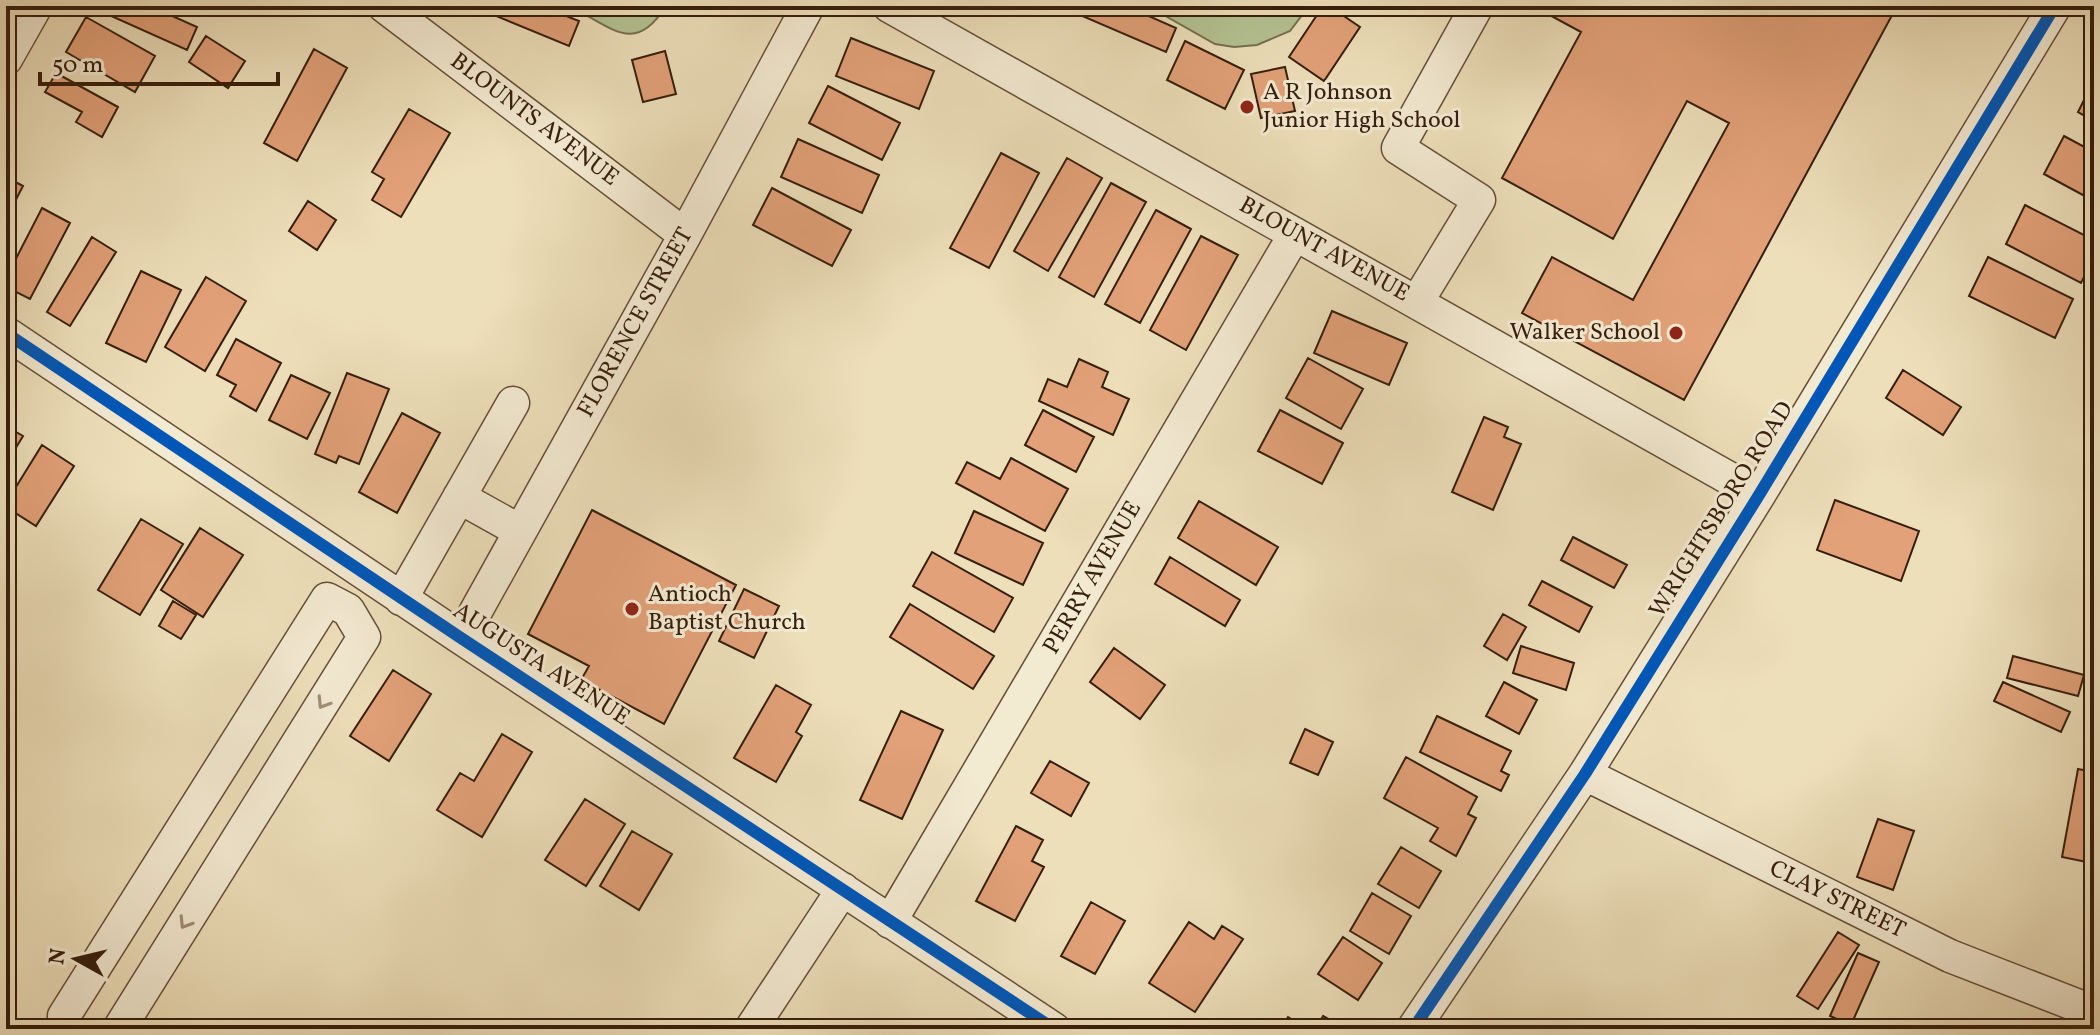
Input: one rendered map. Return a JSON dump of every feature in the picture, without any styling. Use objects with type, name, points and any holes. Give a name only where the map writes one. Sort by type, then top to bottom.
[{"type":"street","points":[[6,59],[36,6]]},
{"type":"street","name":"BLOUNTS AVENUE","points":[[384,6],[685,235]]},
{"type":"street","name":"FLORENCE STREET","points":[[461,638],[808,6]]},
{"type":"street","name":"BLOUNT AVENUE","points":[[889,6],[1759,495]]},
{"type":"street","points":[[1417,302],[1479,200],[1398,148],[1477,6]]},
{"type":"street","name":"WRIGHTSBORO ROAD","points":[[1413,1029],[1585,774],[1759,495],[2055,6]]},
{"type":"street","name":"PERRY AVENUE","points":[[890,922],[1295,234]]},
{"type":"street","name":"AUGUSTA AVENUE","points":[[6,333],[401,599],[1054,1029]]},
{"type":"street","points":[[401,599],[513,403]]},
{"type":"street","points":[[459,497],[520,531]]},
{"type":"street","points":[[348,610],[368,576]]},
{"type":"street","points":[[64,1016],[327,599],[348,610],[364,637],[119,1029]]},
{"type":"street","name":"CLAY STREET","points":[[1585,774],[1950,956],[2094,1012]]},
{"type":"street","points":[[751,1029],[843,889]]},
{"type":"green space","points":[[569,6],[666,6],[654,21],[632,34],[621,33]]},
{"type":"green space","points":[[1148,6],[1309,6],[1290,31],[1257,45],[1234,47],[1215,44]]},
{"type":"building","points":[[89,6],[163,6],[161,11],[197,27],[187,50]]},
{"type":"building","points":[[478,6],[541,6],[579,21],[569,46]]},
{"type":"building","points":[[1076,6],[1126,6],[1176,28],[1166,52],[1073,12]]},
{"type":"building","points":[[1323,6],[1329,6],[1360,27],[1324,81],[1289,57]]},
{"type":"building","points":[[1533,6],[1897,6],[1684,400],[1522,313],[1552,257],[1633,300],[1729,123],[1687,101],[1613,239],[1502,178],[1581,32]]},
{"type":"building","points":[[86,17],[155,56],[135,92],[66,52]]},
{"type":"building","points":[[206,36],[245,61],[228,88],[189,62]]},
{"type":"building","points":[[851,38],[934,71],[919,109],[836,76]]},
{"type":"building","points":[[1185,41],[1244,70],[1225,109],[1167,80]]},
{"type":"building","points":[[314,49],[347,68],[297,161],[264,143]]},
{"type":"building","points":[[665,51],[676,94],[643,102],[632,60]]},
{"type":"building","points":[[1285,67],[1295,111],[1261,118],[1251,74]]},
{"type":"building","points":[[56,73],[118,107],[102,137],[76,122],[82,112],[45,92]]},
{"type":"building","points":[[2094,80],[2094,121],[2078,112]]},
{"type":"building","points":[[828,86],[900,123],[882,160],[809,123]]},
{"type":"building","points":[[409,109],[450,133],[401,217],[372,200],[384,179],[372,172]]},
{"type":"building","points":[[2064,136],[2094,152],[2094,201],[2044,174]]},
{"type":"building","points":[[798,139],[879,175],[862,213],[781,177]]},
{"type":"building","points":[[1001,153],[1039,173],[989,268],[950,248]]},
{"type":"building","points":[[1067,158],[1102,178],[1048,271],[1014,251]]},
{"type":"building","points":[[6,177],[23,186],[6,219]]},
{"type":"building","points":[[1111,183],[1146,202],[1094,297],[1059,277]]},
{"type":"building","points":[[772,188],[851,230],[832,266],[753,225]]},
{"type":"building","points":[[308,201],[336,220],[317,250],[289,231]]},
{"type":"building","points":[[2025,205],[2094,240],[2094,257],[2081,283],[2006,244]]},
{"type":"building","points":[[42,208],[70,223],[30,299],[6,287],[6,278]]},
{"type":"building","points":[[1156,210],[1191,229],[1140,323],[1105,304]]},
{"type":"building","points":[[1201,236],[1238,255],[1186,350],[1150,330]]},
{"type":"building","points":[[92,237],[116,252],[70,326],[47,312]]},
{"type":"building","points":[[1988,257],[2073,299],[2055,338],[1969,296]]},
{"type":"building","points":[[141,271],[181,290],[146,362],[106,343]]},
{"type":"building","points":[[206,277],[246,301],[205,371],[165,347]]},
{"type":"building","points":[[1332,311],[1407,343],[1389,385],[1314,353]]},
{"type":"building","points":[[236,339],[281,363],[256,411],[230,396],[236,385],[217,375]]},
{"type":"building","points":[[1308,358],[1363,389],[1341,429],[1286,398]]},
{"type":"building","points":[[1079,359],[1108,372],[1102,387],[1129,399],[1113,435],[1039,401],[1048,379],[1067,387]]},
{"type":"building","points":[[1903,370],[1961,407],[1943,435],[1886,398]]},
{"type":"building","points":[[347,373],[389,389],[359,464],[339,456],[336,463],[315,454]]},
{"type":"building","points":[[291,375],[330,393],[307,439],[269,420]]},
{"type":"building","points":[[1043,410],[1094,437],[1076,472],[1025,445]]},
{"type":"building","points":[[1280,410],[1343,443],[1322,484],[1258,451]]},
{"type":"building","points":[[402,413],[440,433],[397,513],[359,492]]},
{"type":"building","points":[[1484,417],[1508,427],[1504,437],[1521,444],[1493,510],[1452,492]]},
{"type":"building","points":[[6,426],[23,436],[6,464]]},
{"type":"building","points":[[42,445],[74,466],[36,526],[6,507],[6,503]]},
{"type":"building","points":[[1011,458],[1068,489],[1045,531],[956,483],[967,462],[1000,479]]},
{"type":"building","points":[[1835,500],[1919,531],[1901,581],[1817,550]]},
{"type":"building","points":[[1199,501],[1278,547],[1256,585],[1178,538]]},
{"type":"building","name":"Antioch Baptist Church","points":[[592,510],[736,585],[664,724],[581,680],[589,666],[528,634]]},
{"type":"building","points":[[974,511],[1043,543],[1023,585],[955,553]]},
{"type":"building","points":[[141,519],[183,544],[140,615],[98,590]]},
{"type":"building","points":[[200,528],[243,555],[203,617],[161,590]]},
{"type":"building","points":[[1573,537],[1627,565],[1614,588],[1561,560]]},
{"type":"building","points":[[932,552],[1013,598],[994,632],[913,586]]},
{"type":"building","points":[[1170,557],[1240,600],[1225,626],[1155,584]]},
{"type":"building","points":[[1542,581],[1592,607],[1579,632],[1529,605]]},
{"type":"building","points":[[744,589],[779,606],[754,658],[719,641]]},
{"type":"building","points":[[173,601],[196,615],[181,639],[159,626]]},
{"type":"building","points":[[910,604],[994,656],[973,689],[890,637]]},
{"type":"building","points":[[1503,614],[1526,627],[1507,660],[1484,646]]},
{"type":"building","points":[[1521,646],[1574,663],[1566,690],[1513,673]]},
{"type":"building","points":[[1114,648],[1165,685],[1140,719],[1090,682]]},
{"type":"building","points":[[2013,656],[2084,675],[2078,696],[2007,678]]},
{"type":"building","points":[[393,670],[431,694],[389,761],[350,736]]},
{"type":"building","points":[[1504,682],[1537,700],[1519,734],[1486,716]]},
{"type":"building","points":[[2003,682],[2070,712],[2061,732],[1994,701]]},
{"type":"building","points":[[776,685],[811,705],[796,732],[802,736],[776,782],[734,758]]},
{"type":"building","points":[[901,711],[943,730],[902,819],[860,800]]},
{"type":"building","points":[[1437,716],[1511,751],[1501,771],[1509,775],[1501,791],[1420,752]]},
{"type":"building","points":[[1305,729],[1333,742],[1318,775],[1290,763]]},
{"type":"building","points":[[502,734],[532,752],[482,837],[437,810],[460,773],[474,781]]},
{"type":"building","points":[[1406,757],[1477,797],[1468,814],[1476,818],[1456,856],[1430,841],[1438,828],[1384,798]]},
{"type":"building","points":[[1050,761],[1089,783],[1071,816],[1031,793]]},
{"type":"building","points":[[2078,769],[2094,772],[2094,826],[2087,862],[2062,857]]},
{"type":"building","points":[[585,799],[625,824],[586,886],[545,860]]},
{"type":"building","points":[[1878,819],[1914,831],[1893,890],[1857,877]]},
{"type":"building","points":[[1016,826],[1043,840],[1032,861],[1044,867],[1015,921],[976,901]]},
{"type":"building","points":[[632,831],[672,854],[639,910],[600,886]]},
{"type":"building","points":[[1401,847],[1441,871],[1419,908],[1378,884]]},
{"type":"building","points":[[1372,893],[1411,916],[1389,954],[1350,931]]},
{"type":"building","points":[[1091,902],[1125,921],[1095,974],[1061,956]]},
{"type":"building","points":[[1189,922],[1214,939],[1222,926],[1243,939],[1195,1012],[1149,983]]},
{"type":"building","points":[[1838,932],[1859,945],[1818,1009],[1797,996]]},
{"type":"building","points":[[1343,937],[1382,963],[1358,1000],[1318,974]]},
{"type":"building","points":[[1858,953],[1879,962],[1851,1025],[1830,1016]]},
{"type":"building","points":[[1323,1016],[1347,1029],[1316,1029]]},
{"type":"building","points":[[1288,1017],[1309,1029],[1281,1029]]},
{"type":"cycle path","points":[[1413,1029],[1585,774],[1759,495],[2055,6]]},
{"type":"cycle path","points":[[6,333],[1054,1029]]},
{"type":"place","name":"A R Johnson Junior High School","points":[[1247,107]]},
{"type":"place","name":"Walker School","points":[[1676,333]]},
{"type":"place","name":"Antioch Baptist Church","points":[[632,609]]}]
